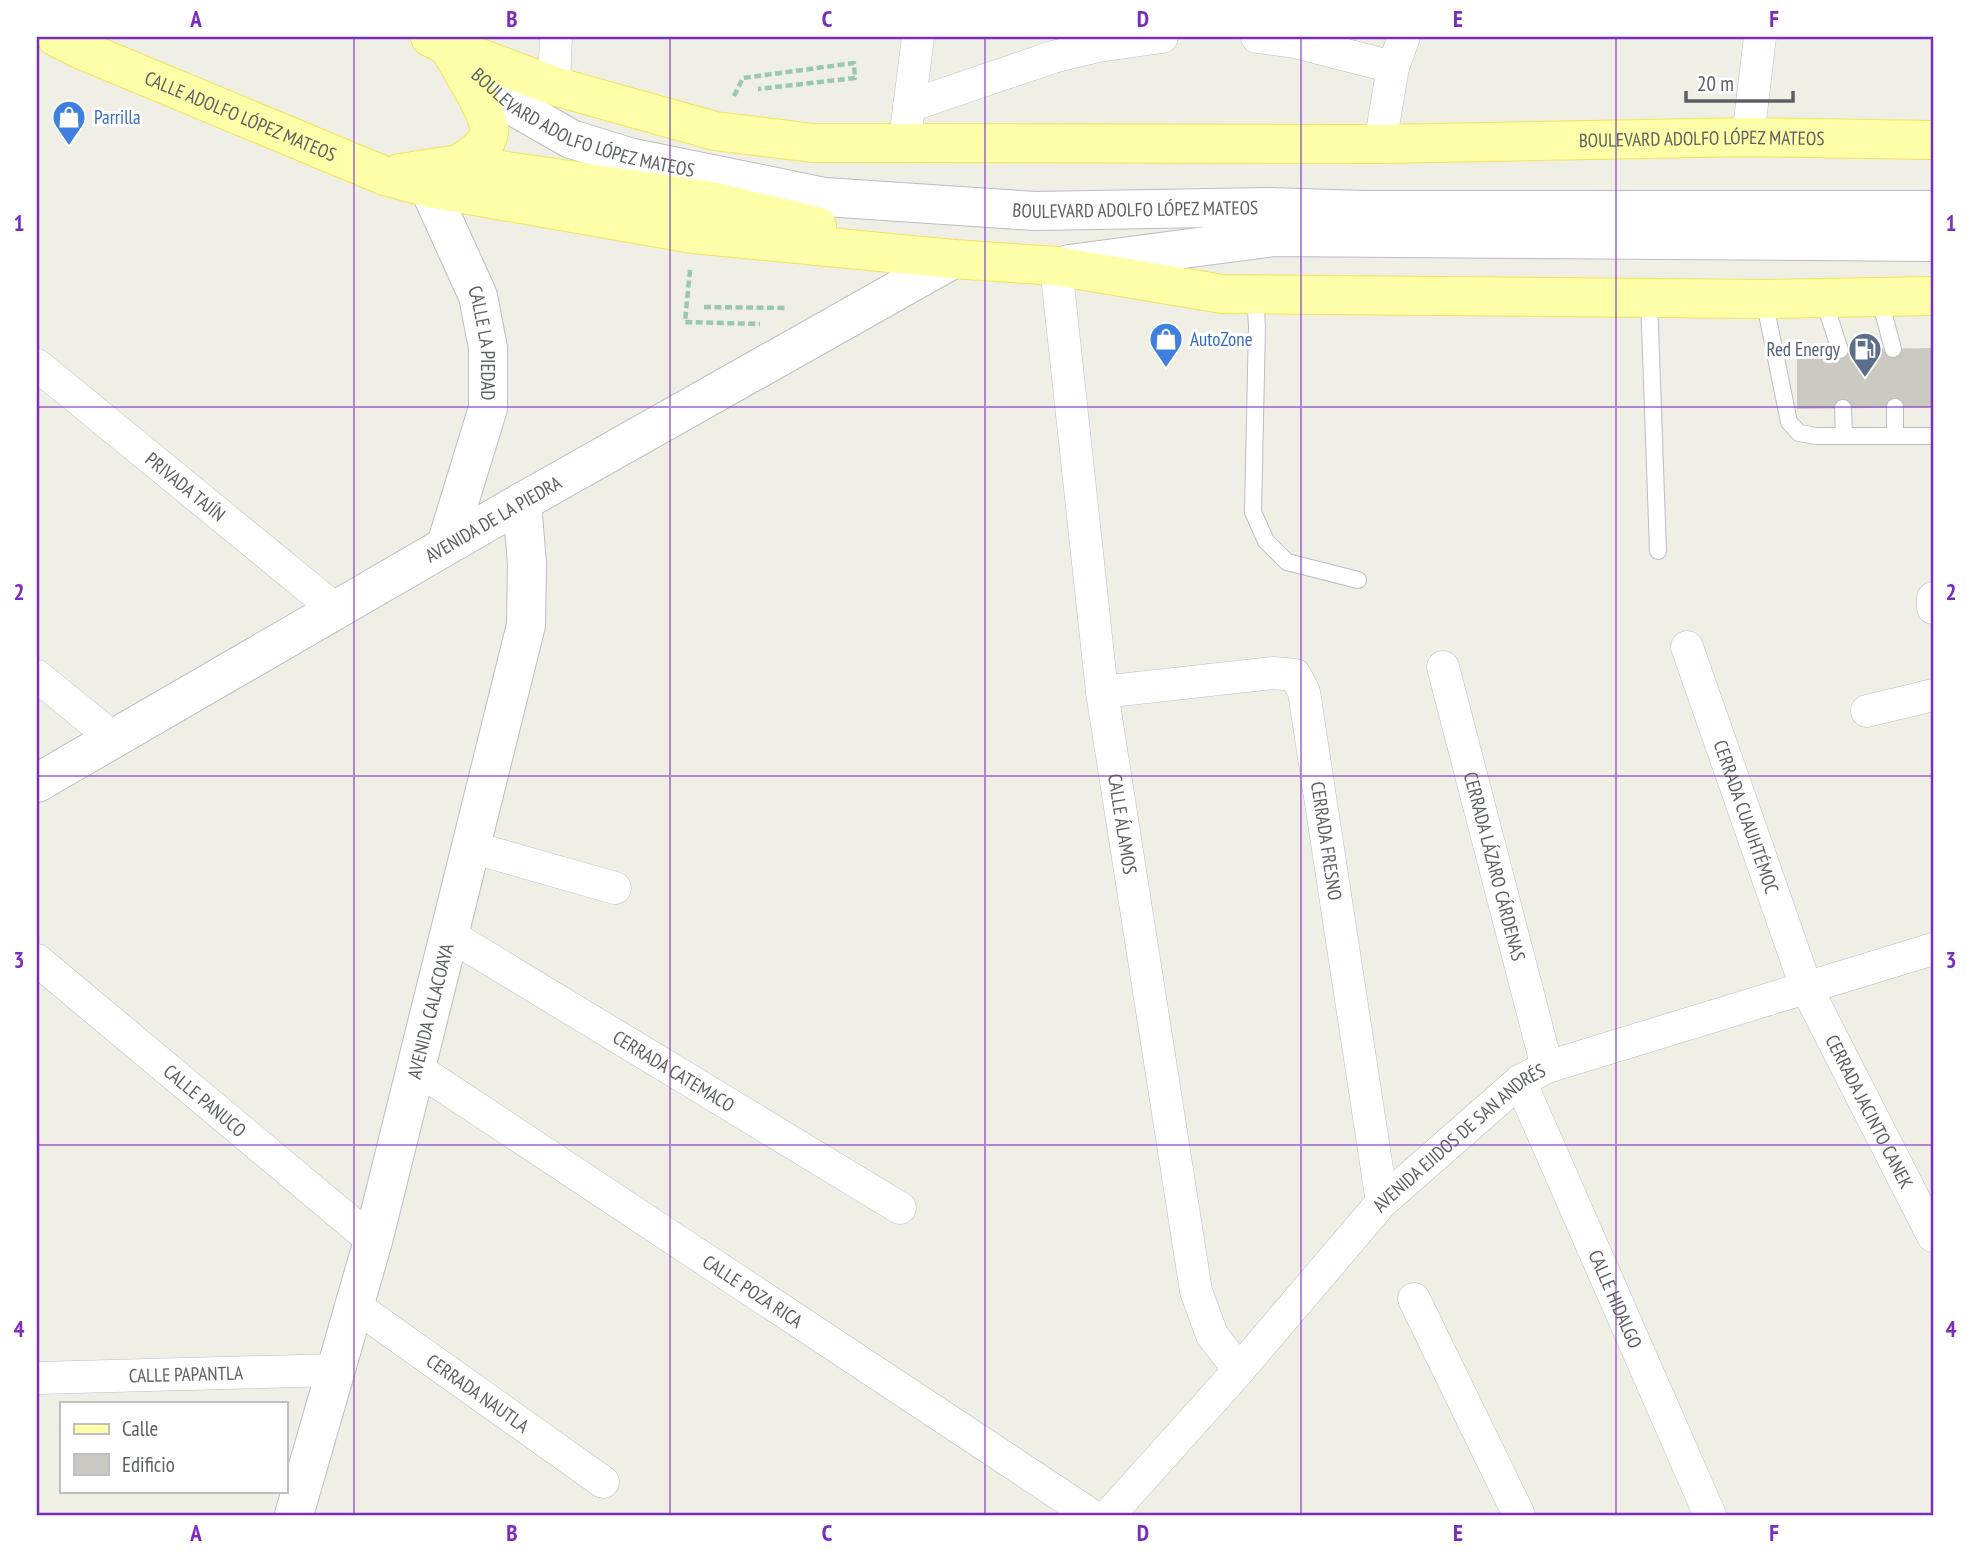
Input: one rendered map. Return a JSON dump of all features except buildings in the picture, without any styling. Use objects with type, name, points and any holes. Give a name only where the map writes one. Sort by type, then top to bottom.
[{"type":"main road","name":"CALLE ADOLFO LÓPEZ MATEOS","points":[[56,37],[384,176],[429,188]]},
{"type":"main road","points":[[439,41],[482,107],[489,127],[489,134],[479,151],[459,164]]},
{"type":"main road","name":"BOULEVARD ADOLFO LÓPEZ MATEOS","points":[[439,41],[554,86],[715,131],[813,143],[907,125],[1380,144],[1748,137],[1933,140]]},
{"type":"main road","points":[[384,176],[459,164],[708,200],[953,259]]},
{"type":"main road","name":"BOULEVARD ADOLFO LÓPEZ MATEOS","points":[[429,188],[693,234],[1056,266],[1222,294],[1764,299],[1933,296]]},
{"type":"street","points":[[554,86],[556,37]]},
{"type":"street","points":[[907,125],[918,37]]},
{"type":"street","points":[[907,125],[1053,57],[1097,46],[1162,37]]},
{"type":"street","points":[[1257,37],[1295,42],[1393,67]]},
{"type":"street","points":[[1380,144],[1393,67],[1404,37]]},
{"type":"street","points":[[1748,137],[1760,37]]},
{"type":"street","name":"BOULEVARD ADOLFO LÓPEZ MATEOS","points":[[439,41],[513,106],[571,139],[629,157],[825,197],[1035,211],[1269,207],[1854,226],[1933,242]]},
{"type":"street","name":"CALLE LA PIEDAD","points":[[429,188],[478,296],[488,348],[488,408],[446,545]]},
{"type":"street","name":"BOULEVARD ADOLFO LÓPEZ MATEOS","points":[[1056,266],[1274,237],[1854,226],[1933,210]]},
{"type":"street","name":"AVENIDA DE LA PIEDRA","points":[[37,783],[446,545],[953,259]]},
{"type":"street","name":"CALLE ÁLAMOS","points":[[1056,266],[1102,692],[1196,1291],[1212,1335],[1239,1370]]},
{"type":"street","name":"PRIVADA TAJÍN","points":[[37,366],[335,609]]},
{"type":"street","name":"AVENIDA CALACOAYA","points":[[294,1515],[373,1241],[526,625],[527,564],[522,502]]},
{"type":"street","points":[[1933,598],[1933,608]]},
{"type":"street","name":"CERRADA CUAUHTÉMOC","points":[[1687,647],[1806,987]]},
{"type":"street","name":"CERRADA LÁZARO CÁRDENAS","points":[[1443,667],[1533,1074]]},
{"type":"street","name":"CERRADA FRESNO","points":[[1102,692],[1274,673],[1296,675],[1304,692],[1382,1202]]},
{"type":"street","points":[[37,676],[113,738]]},
{"type":"street","points":[[1867,711],[1933,695]]},
{"type":"street","points":[[471,847],[615,888]]},
{"type":"street","name":"CERRADA CATEMACO","points":[[448,934],[900,1208]]},
{"type":"street","name":"AVENIDA EJIDOS DE SAN ANDRÉS","points":[[1109,1515],[1239,1370],[1382,1202],[1533,1074],[1933,949]]},
{"type":"street","name":"CALLE PANUCO","points":[[37,960],[373,1241]]},
{"type":"street","name":"CERRADA JACINTO CANEK","points":[[1806,987],[1933,1236]]},
{"type":"street","name":"CALLE POZA RICA","points":[[416,1068],[1091,1515]]},
{"type":"street","name":"CALLE HIDALGO","points":[[1533,1074],[1710,1515]]},
{"type":"street","points":[[1414,1299],[1519,1515]]},
{"type":"street","name":"CERRADA NAUTLA","points":[[354,1305],[603,1482]]},
{"type":"street","name":"CALLE PAPANTLA","points":[[37,1378],[335,1370]]},
{"type":"lane","points":[[1255,295],[1257,326],[1253,512],[1266,541],[1287,562],[1358,580]]},
{"type":"lane","points":[[1879,297],[1893,349]]},
{"type":"lane","points":[[1649,298],[1658,551]]},
{"type":"lane","points":[[1823,298],[1840,350]]},
{"type":"lane","points":[[1764,299],[1789,422],[1799,433],[1816,436],[1933,436]]},
{"type":"lane","points":[[1895,407],[1895,436]]},
{"type":"lane","points":[[1843,408],[1844,436]]},
{"type":"path","points":[[715,131],[743,78],[854,63],[855,78],[758,89]]},
{"type":"path","points":[[693,234],[685,322],[762,324]]},
{"type":"path","points":[[704,307],[791,308]]},
{"type":"place","name":"Parrilla","points":[[69,147]]},
{"type":"place","name":"AutoZone","points":[[1166,369]]},
{"type":"place","name":"Red Energy","points":[[1865,379]]}]
